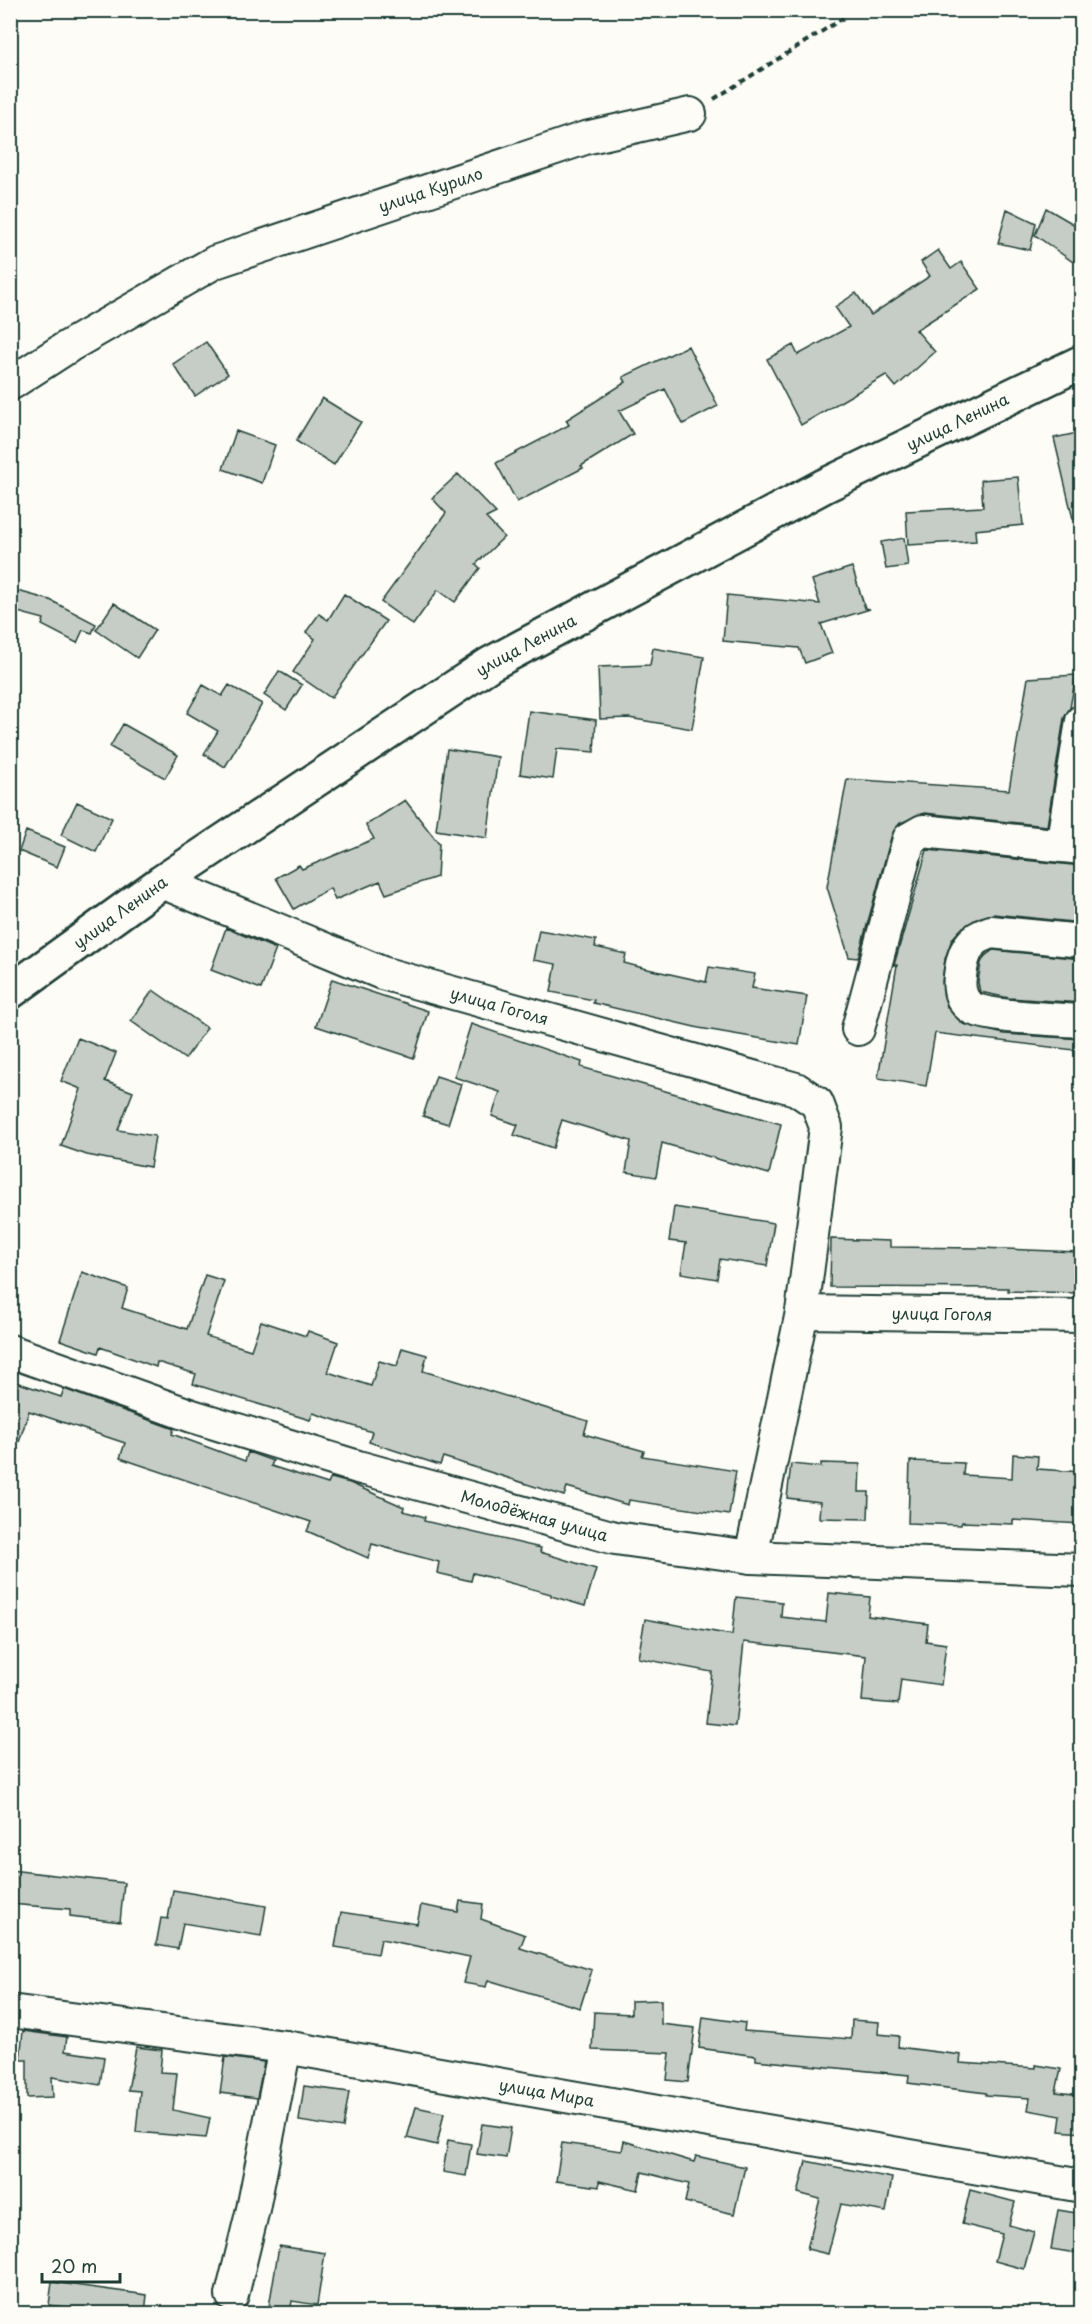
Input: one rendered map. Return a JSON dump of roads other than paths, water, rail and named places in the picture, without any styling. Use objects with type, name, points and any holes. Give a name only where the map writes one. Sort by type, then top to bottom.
[{"type":"main road","name":"улица Ленина","points":[[10,992],[162,882],[490,664],[824,486],[1082,362]]},
{"type":"street","name":"улица Курило","points":[[10,384],[69,346],[215,262],[585,138],[690,114]]},
{"type":"street","points":[[858,1029],[909,839],[923,831],[1072,847],[1082,721]]},
{"type":"street","name":"улица Гоголя","points":[[162,882],[382,973],[796,1089],[817,1103],[826,1127],[802,1312],[1082,1316]]},
{"type":"street","points":[[1082,941],[991,932],[979,936],[966,948],[958,980],[962,996],[971,1007],[990,1013],[1082,1021]]},
{"type":"street","points":[[751,1557],[802,1312]]},
{"type":"street","name":"Молодёжная улица","points":[[10,1351],[192,1416],[369,1470],[615,1538],[751,1557],[1082,1570]]},
{"type":"street","name":"улица Мира","points":[[10,2011],[285,2047],[1082,2186]]},
{"type":"street","points":[[232,2295],[254,2209],[285,2047]]}]
